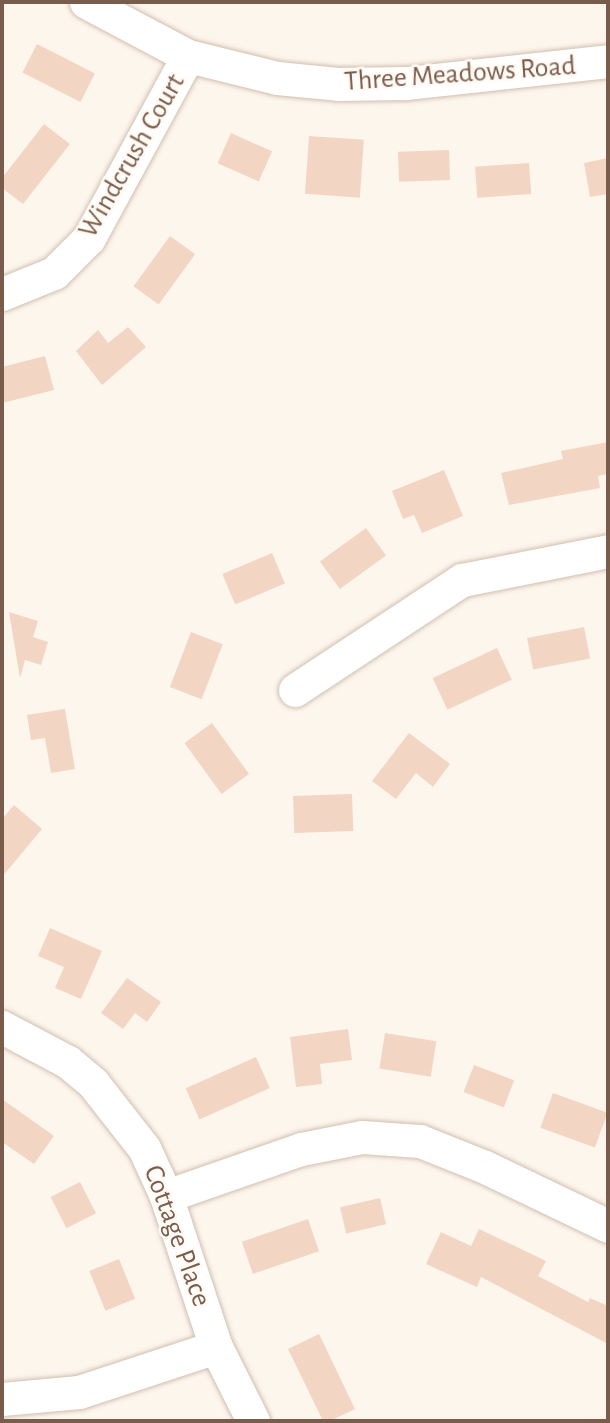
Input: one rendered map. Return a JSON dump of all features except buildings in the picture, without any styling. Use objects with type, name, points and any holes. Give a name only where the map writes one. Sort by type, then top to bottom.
[{"type":"street","name":"Three Meadows Road","points":[[86,2],[188,56],[277,78],[338,84],[529,73],[608,61]]},
{"type":"street","name":"Windcrush Court","points":[[2,294],[54,273],[89,238],[188,56]]},
{"type":"street","points":[[295,690],[462,580],[608,551]]},
{"type":"street","name":"Cottage Place","points":[[2,1027],[36,1042],[93,1083],[144,1148],[166,1196],[216,1348],[253,1421]]},
{"type":"street","points":[[166,1196],[301,1149],[362,1137],[420,1141],[485,1167],[608,1226]]},
{"type":"street","points":[[2,1399],[79,1392],[216,1348]]}]
